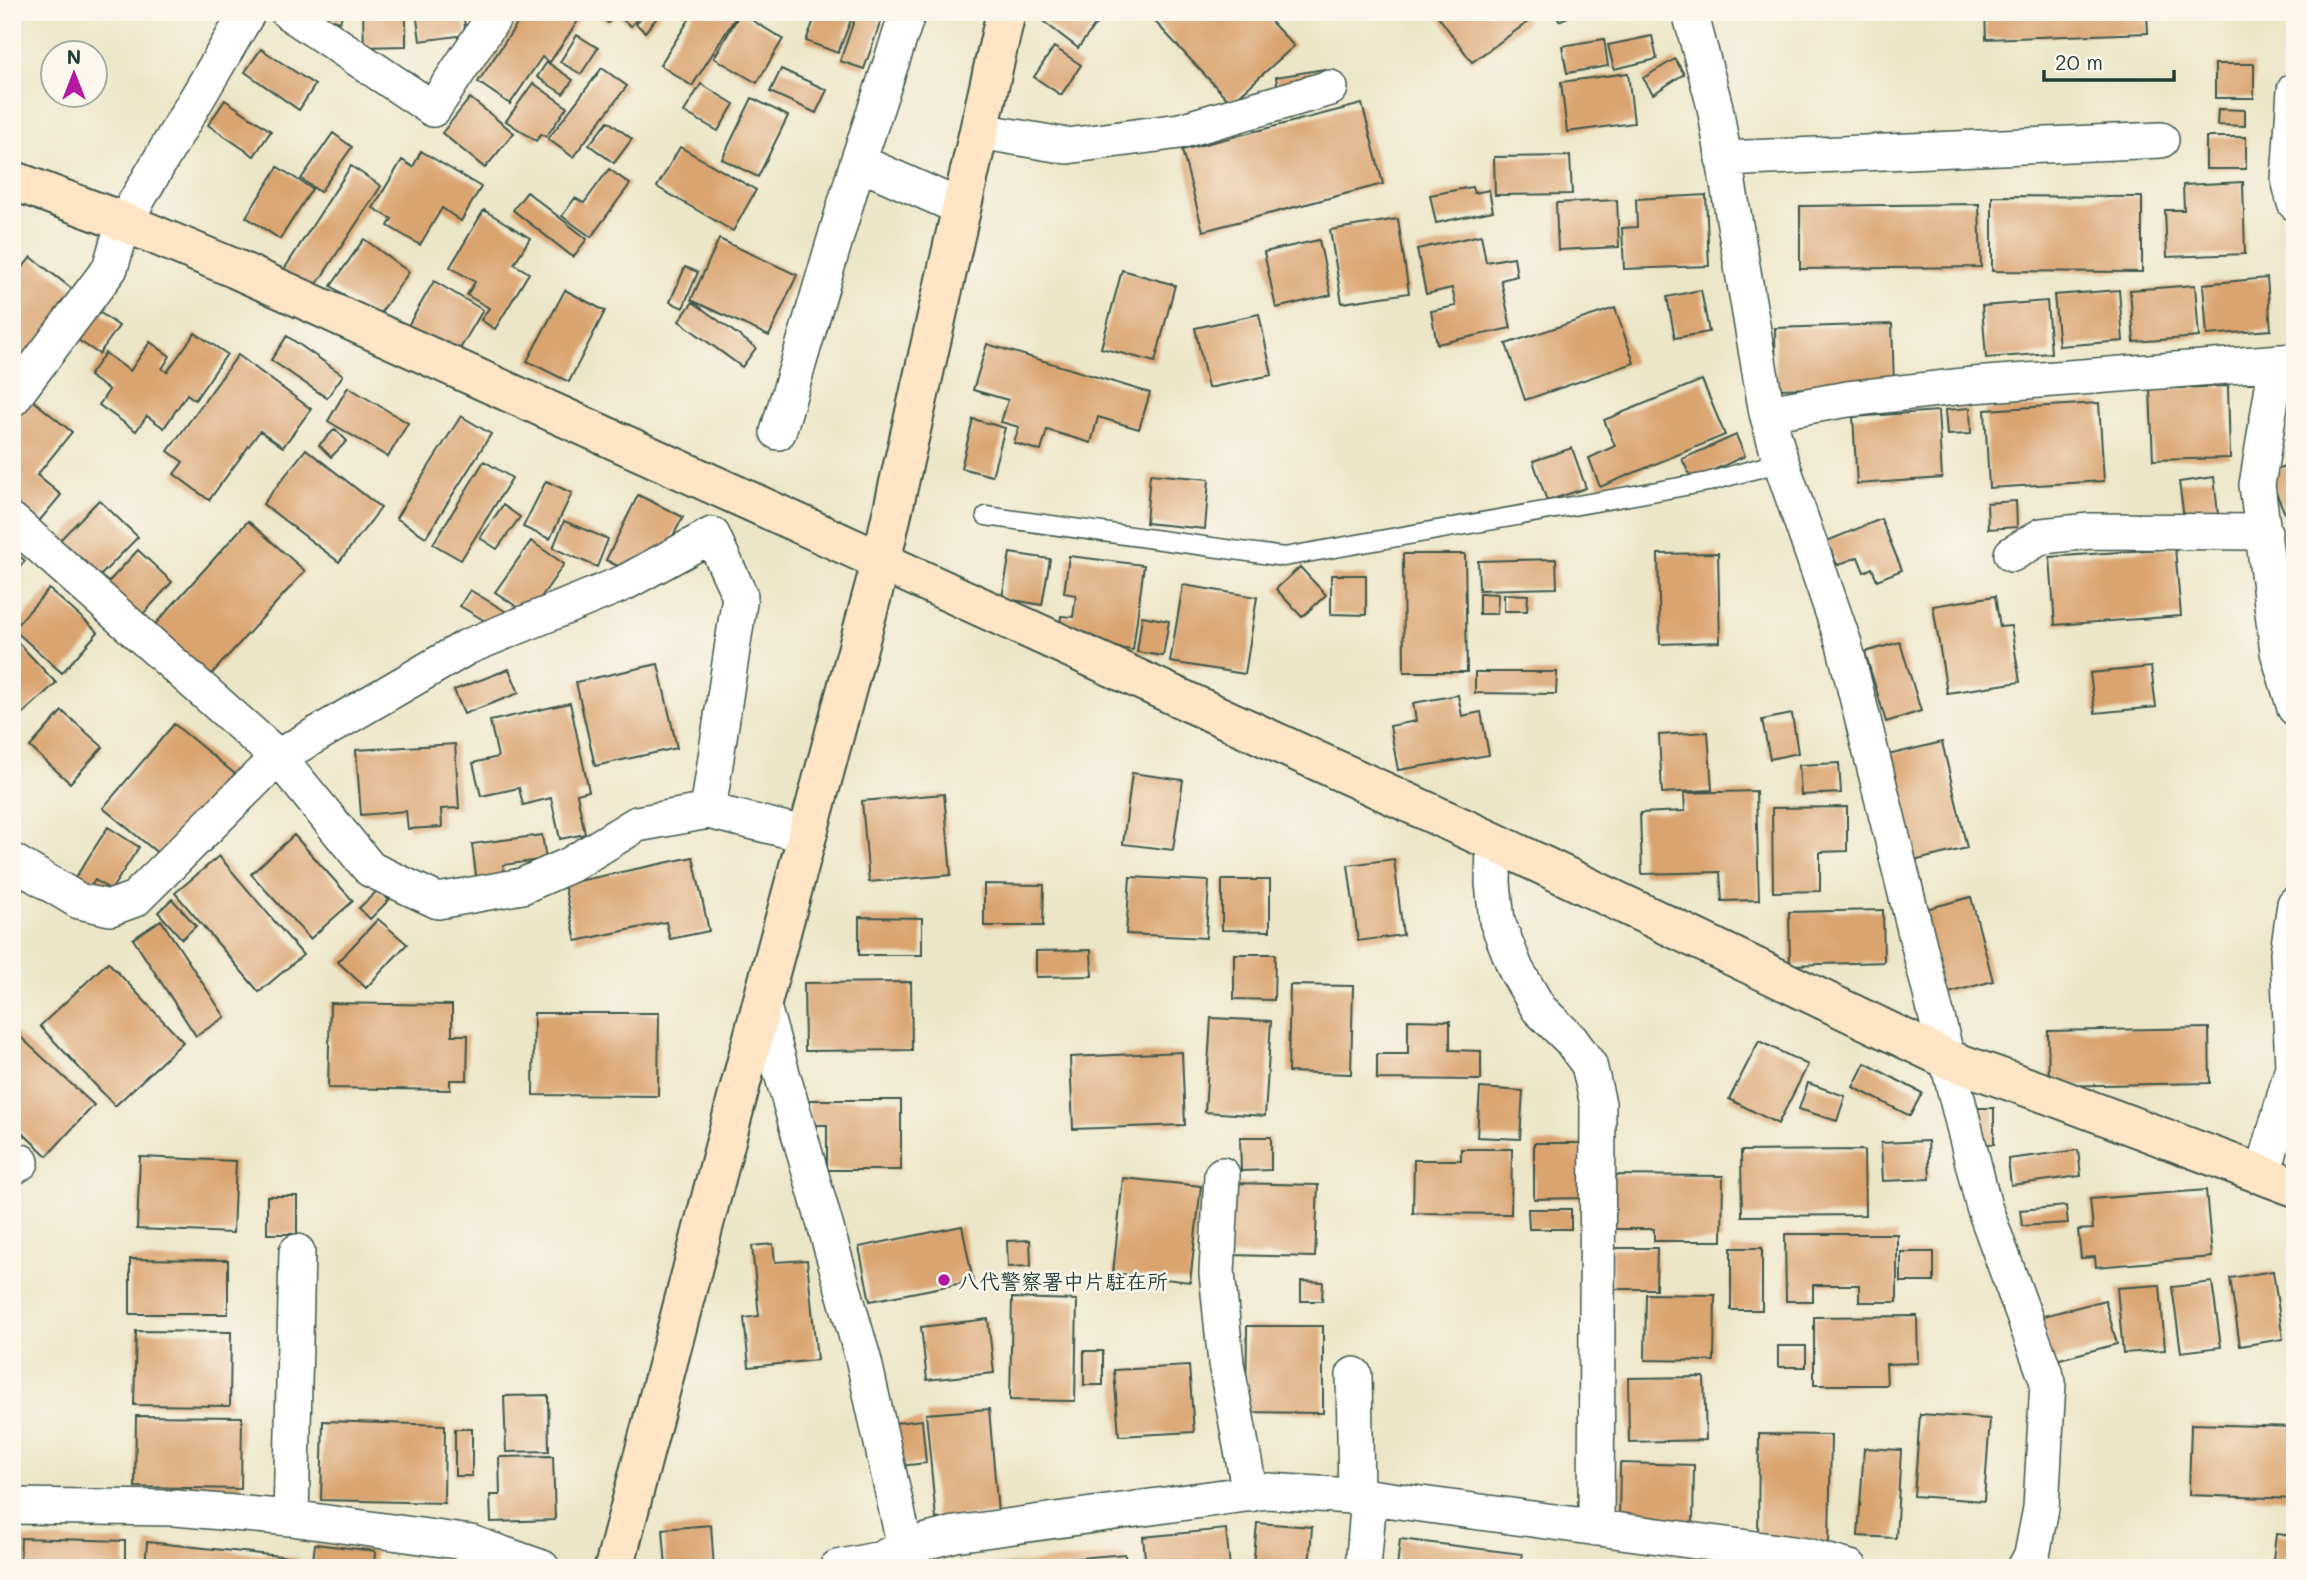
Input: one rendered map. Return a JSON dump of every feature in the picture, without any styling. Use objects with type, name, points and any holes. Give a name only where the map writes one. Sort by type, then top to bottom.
[{"type":"street","points":[[12,399],[110,268],[124,222],[248,12]]},
{"type":"street","points":[[288,12],[433,109],[497,12]]},
{"type":"street","points":[[778,432],[858,162],[908,12]]},
{"type":"street","points":[[614,1568],[881,562],[1006,12]]},
{"type":"street","points":[[1690,12],[1715,107],[1767,413],[1781,462],[1844,644],[1984,1207],[2048,1382],[2041,1508],[2032,1555],[2025,1568]]},
{"type":"street","points":[[979,131],[1067,146],[1180,131],[1329,88]]},
{"type":"street","points":[[2295,90],[2289,179],[2295,203]]},
{"type":"street","points":[[1723,159],[2161,140]]},
{"type":"street","points":[[858,162],[962,208]]},
{"type":"street","points":[[12,180],[124,222],[247,275],[881,562],[1493,842],[1947,1059],[2279,1181],[2293,1067],[2288,953],[2295,905]]},
{"type":"street","points":[[1767,413],[1848,399],[1973,385],[2286,361],[2258,485],[2278,652],[2295,708]]},
{"type":"street","points":[[12,521],[278,757],[370,869],[438,901],[522,886],[570,864],[638,824],[708,811],[808,835]]},
{"type":"street","points":[[2012,554],[2042,536],[2090,531],[2264,532]]},
{"type":"street","points":[[12,861],[79,901],[110,908],[135,899],[278,757],[467,647],[624,583],[712,535],[740,596],[708,811]]},
{"type":"street","points":[[1493,842],[1497,921],[1516,970],[1539,1009],[1570,1039],[1589,1065],[1598,1104],[1596,1528]]},
{"type":"street","points":[[762,1003],[864,1362],[910,1558]]},
{"type":"street","points":[[1222,1175],[1217,1273],[1226,1363],[1250,1494]]},
{"type":"street","points":[[291,1518],[297,1252]]},
{"type":"street","points":[[1354,1375],[1363,1497],[1363,1568]]},
{"type":"street","points":[[837,1568],[881,1559],[910,1558],[955,1534],[1267,1491],[1363,1497],[1807,1556],[1850,1568]]},
{"type":"street","points":[[12,1506],[175,1508],[291,1518],[471,1543],[542,1568]]},
{"type":"lane","points":[[986,516],[1284,557],[1707,482],[1781,462]]},
{"type":"building","points":[[306,12],[343,12],[340,22]]},
{"type":"building","points":[[363,12],[406,12],[406,46],[364,47]]},
{"type":"building","points":[[416,12],[463,12],[466,35],[420,41]]},
{"type":"building","points":[[525,12],[570,12],[580,18],[550,62],[542,57],[510,104],[478,82]]},
{"type":"building","points":[[594,12],[642,12],[631,26],[616,15],[608,23]]},
{"type":"building","points":[[646,12],[662,12],[645,32],[636,24]]},
{"type":"building","points":[[694,12],[732,12],[737,15],[692,86],[660,65]]},
{"type":"building","points":[[817,12],[854,12],[838,53],[806,41]]},
{"type":"building","points":[[857,12],[884,12],[864,69],[840,61]]},
{"type":"building","points":[[1043,12],[1105,12],[1078,48],[1039,18]]},
{"type":"building","points":[[1146,12],[1262,12],[1294,46],[1231,103]]},
{"type":"building","points":[[1435,12],[1520,12],[1528,22],[1472,62]]},
{"type":"building","points":[[1555,12],[1579,12],[1559,21]]},
{"type":"building","points":[[1985,12],[2147,12],[2148,33],[1986,39]]},
{"type":"building","points":[[740,13],[783,39],[757,83],[714,58]]},
{"type":"building","points":[[577,35],[598,48],[581,74],[560,62]]},
{"type":"building","points":[[1652,36],[1657,59],[1614,69],[1608,45]]},
{"type":"building","points":[[1604,39],[1608,66],[1567,73],[1562,46]]},
{"type":"building","points":[[1054,47],[1081,65],[1061,95],[1034,77]]},
{"type":"building","points":[[261,49],[315,85],[299,110],[245,72]]},
{"type":"building","points":[[1675,59],[1684,74],[1653,94],[1643,78]]},
{"type":"building","points":[[547,62],[573,80],[563,94],[537,77]]},
{"type":"building","points":[[2215,64],[2254,64],[2254,98],[2215,98]]},
{"type":"building","points":[[602,68],[627,86],[573,157],[548,139]]},
{"type":"building","points":[[781,69],[827,90],[816,113],[770,92]]},
{"type":"building","points":[[1325,69],[1327,82],[1278,91],[1276,77]]},
{"type":"building","points":[[1628,73],[1634,123],[1567,132],[1561,82]]},
{"type":"building","points":[[533,83],[567,107],[546,137],[541,134],[536,141],[506,121]]},
{"type":"building","points":[[701,84],[734,104],[718,131],[684,112]]},
{"type":"building","points":[[470,98],[514,133],[485,168],[442,133]]},
{"type":"building","points":[[752,98],[788,116],[758,177],[722,159]]},
{"type":"building","points":[[225,100],[271,131],[254,156],[208,125]]},
{"type":"building","points":[[1362,104],[1383,184],[1203,231],[1182,150]]},
{"type":"building","points":[[2218,109],[2245,110],[2245,126],[2217,125]]},
{"type":"building","points":[[608,121],[632,139],[614,163],[589,145]]},
{"type":"building","points":[[333,133],[352,147],[320,192],[301,179]]},
{"type":"building","points":[[2206,137],[2246,137],[2246,169],[2206,169]]},
{"type":"building","points":[[680,147],[756,190],[733,231],[657,187]]},
{"type":"building","points":[[421,151],[481,187],[461,221],[442,208],[420,245],[388,226],[392,219],[373,208],[402,160],[413,167]]},
{"type":"building","points":[[1570,156],[1572,194],[1495,195],[1494,157]]},
{"type":"building","points":[[351,166],[381,186],[313,290],[283,271]]},
{"type":"building","points":[[278,167],[312,189],[280,239],[246,217]]},
{"type":"building","points":[[609,169],[630,184],[591,237],[562,216],[575,198],[584,203]]},
{"type":"building","points":[[2243,182],[2245,254],[2167,257],[2165,210],[2184,210],[2183,185]]},
{"type":"building","points":[[1472,187],[1474,193],[1489,190],[1493,211],[1436,223],[1430,195]]},
{"type":"building","points":[[527,192],[587,239],[573,257],[513,210]]},
{"type":"building","points":[[1706,195],[1709,266],[1624,269],[1622,228],[1637,227],[1636,199]]},
{"type":"building","points":[[1992,196],[2142,197],[2142,272],[1992,271]]},
{"type":"building","points":[[1617,200],[1619,247],[1558,250],[1556,203]]},
{"type":"building","points":[[1979,204],[1981,267],[1800,269],[1800,206]]},
{"type":"building","points":[[484,210],[530,238],[514,264],[529,273],[495,329],[481,320],[489,308],[467,295],[475,282],[450,267]]},
{"type":"building","points":[[1398,219],[1409,293],[1342,303],[1330,230]]},
{"type":"building","points":[[1481,235],[1486,262],[1514,257],[1517,276],[1501,280],[1511,328],[1437,344],[1431,311],[1456,306],[1452,288],[1426,294],[1417,249]]},
{"type":"building","points":[[364,239],[409,272],[377,318],[331,286]]},
{"type":"building","points":[[719,239],[797,275],[769,336],[691,300]]},
{"type":"building","points":[[1319,240],[1331,295],[1276,308],[1264,252]]},
{"type":"building","points":[[31,257],[80,295],[12,380],[12,281]]},
{"type":"building","points":[[685,267],[698,272],[683,308],[670,302]]},
{"type":"building","points":[[1122,270],[1175,285],[1155,362],[1101,348]]},
{"type":"building","points":[[2267,278],[2271,330],[2207,335],[2203,284]]},
{"type":"building","points":[[434,281],[483,310],[454,359],[405,331]]},
{"type":"building","points":[[2195,285],[2199,337],[2134,342],[2130,290]]},
{"type":"building","points":[[565,290],[605,311],[569,382],[527,361]]},
{"type":"building","points":[[1701,290],[1709,332],[1675,338],[1667,297]]},
{"type":"building","points":[[2119,290],[2123,341],[2059,346],[2054,295]]},
{"type":"building","points":[[2047,301],[2051,353],[1986,358],[1982,306]]},
{"type":"building","points":[[693,302],[756,348],[742,367],[679,321]]},
{"type":"building","points":[[1615,308],[1634,363],[1525,400],[1506,344]]},
{"type":"building","points":[[99,312],[119,326],[99,354],[78,340]]},
{"type":"building","points":[[1259,314],[1272,375],[1208,388],[1195,328]]},
{"type":"building","points":[[1892,324],[1894,386],[1776,389],[1775,328]]},
{"type":"building","points":[[195,333],[227,354],[195,400],[187,394],[164,428],[147,416],[136,431],[99,405],[109,390],[89,376],[105,353],[130,371],[150,342],[170,356],[162,369],[167,372]]},
{"type":"building","points":[[287,336],[343,375],[327,398],[271,360]]},
{"type":"building","points":[[987,344],[1150,393],[1139,429],[1098,417],[1091,443],[1047,430],[1041,451],[1014,443],[1019,427],[1001,422],[1008,400],[973,390]]},
{"type":"building","points":[[238,355],[311,409],[283,447],[260,431],[209,500],[174,474],[183,462],[168,451]]},
{"type":"building","points":[[1702,380],[1725,435],[1600,487],[1589,458],[1615,446],[1604,420]]},
{"type":"building","points":[[2228,386],[2230,458],[2153,460],[2150,389]]},
{"type":"building","points":[[348,387],[408,423],[388,457],[328,421]]},
{"type":"building","points":[[26,395],[72,432],[37,475],[61,495],[35,526],[12,508],[12,412]]},
{"type":"building","points":[[2099,403],[2104,481],[1989,488],[1985,410]]},
{"type":"building","points":[[1970,408],[1971,434],[1947,435],[1945,410]]},
{"type":"building","points":[[1938,411],[1942,478],[1857,484],[1853,417]]},
{"type":"building","points":[[461,416],[491,434],[426,537],[396,518]]},
{"type":"building","points":[[973,419],[1005,428],[992,476],[961,468]]},
{"type":"building","points":[[335,429],[347,441],[331,457],[319,445]]},
{"type":"building","points":[[1736,435],[1745,456],[1692,480],[1682,459]]},
{"type":"building","points":[[1572,448],[1586,488],[1547,501],[1533,461]]},
{"type":"building","points":[[306,449],[381,508],[339,562],[263,504]]},
{"type":"building","points":[[484,461],[512,478],[461,560],[433,544]]},
{"type":"building","points":[[2295,463],[2295,538],[2268,473]]},
{"type":"building","points":[[1150,474],[1209,479],[1205,529],[1146,523]]},
{"type":"building","points":[[2214,477],[2218,514],[2184,518],[2179,482]]},
{"type":"building","points":[[546,481],[572,493],[550,539],[523,527]]},
{"type":"building","points":[[638,495],[683,517],[661,559],[635,575],[606,560]]},
{"type":"building","points":[[99,500],[138,537],[97,579],[58,542]]},
{"type":"building","points":[[2016,501],[2017,527],[1988,529],[1987,503]]},
{"type":"building","points":[[503,505],[520,517],[497,549],[480,538]]},
{"type":"building","points":[[1881,519],[1902,570],[1877,580],[1872,568],[1864,572],[1858,557],[1837,565],[1827,541]]},
{"type":"building","points":[[248,521],[305,571],[206,680],[150,630]]},
{"type":"building","points":[[564,521],[608,539],[597,567],[553,548]]},
{"type":"building","points":[[531,541],[564,564],[529,615],[495,592]]},
{"type":"building","points":[[2175,548],[2181,616],[2055,625],[2050,557]]},
{"type":"building","points":[[12,549],[25,561],[12,576]]},
{"type":"building","points":[[138,550],[172,582],[136,622],[101,590]]},
{"type":"building","points":[[1010,553],[1050,559],[1042,605],[1002,598]]},
{"type":"building","points":[[1718,553],[1720,642],[1660,644],[1658,554]]},
{"type":"building","points":[[1403,554],[1465,554],[1467,672],[1404,672]]},
{"type":"building","points":[[1069,556],[1144,565],[1133,650],[1058,641],[1061,616],[1073,617],[1076,595],[1064,593]]},
{"type":"building","points":[[1556,559],[1557,588],[1479,590],[1478,561]]},
{"type":"building","points":[[1300,567],[1326,595],[1302,617],[1276,589]]},
{"type":"building","points":[[2295,572],[2295,614],[2292,615],[2279,577]]},
{"type":"building","points":[[1331,575],[1366,575],[1366,615],[1331,614]]},
{"type":"building","points":[[1183,585],[1257,597],[1245,674],[1170,662]]},
{"type":"building","points":[[49,589],[98,632],[62,673],[13,629]]},
{"type":"building","points":[[470,590],[505,611],[495,627],[460,606]]},
{"type":"building","points":[[1479,593],[1498,594],[1497,614],[1479,614]]},
{"type":"building","points":[[1504,594],[1528,595],[1527,611],[1504,611]]},
{"type":"building","points":[[1995,596],[2000,627],[2011,626],[2020,682],[1947,693],[1933,606]]},
{"type":"building","points":[[1142,616],[1169,621],[1163,656],[1137,652]]},
{"type":"building","points":[[12,636],[56,683],[20,716],[12,708]]},
{"type":"building","points":[[1900,642],[1921,711],[1886,722],[1865,652]]},
{"type":"building","points":[[658,664],[677,748],[595,766],[576,682]]},
{"type":"building","points":[[2151,667],[2156,707],[2095,713],[2090,673]]},
{"type":"building","points":[[509,669],[519,693],[464,714],[454,690]]},
{"type":"building","points":[[1475,672],[1557,672],[1556,694],[1475,693]]},
{"type":"building","points":[[1458,695],[1462,716],[1481,712],[1489,755],[1398,770],[1390,726],[1416,721],[1413,703]]},
{"type":"building","points":[[570,703],[589,791],[577,794],[585,834],[560,839],[551,798],[523,805],[519,788],[481,796],[473,763],[498,757],[490,721]]},
{"type":"building","points":[[62,711],[103,747],[70,783],[30,747]]},
{"type":"building","points":[[1792,714],[1798,753],[1770,759],[1762,720]]},
{"type":"building","points":[[174,724],[235,774],[165,859],[103,808]]},
{"type":"building","points":[[1708,732],[1712,790],[1662,793],[1659,735]]},
{"type":"building","points":[[1942,742],[1967,848],[1909,862],[1884,756]]},
{"type":"building","points":[[455,744],[459,808],[441,809],[442,827],[408,829],[406,811],[361,815],[356,750]]},
{"type":"building","points":[[1839,763],[1841,793],[1801,795],[1799,765]]},
{"type":"building","points":[[1132,773],[1183,780],[1173,850],[1123,844]]},
{"type":"building","points":[[1756,791],[1759,900],[1722,901],[1720,872],[1642,874],[1640,813],[1685,811],[1684,793]]},
{"type":"building","points":[[944,794],[951,875],[869,882],[862,801]]},
{"type":"building","points":[[1847,807],[1847,851],[1820,852],[1820,891],[1773,892],[1772,808]]},
{"type":"building","points":[[108,827],[139,847],[111,890],[95,880],[87,892],[72,883]]},
{"type":"building","points":[[294,835],[353,901],[310,939],[251,874]]},
{"type":"building","points":[[542,835],[546,859],[503,865],[505,880],[477,883],[472,844]]},
{"type":"building","points":[[219,856],[303,955],[259,992],[175,893]]},
{"type":"building","points":[[693,857],[709,931],[670,939],[666,922],[576,941],[564,884]]},
{"type":"building","points":[[1394,859],[1403,935],[1358,941],[1348,865]]},
{"type":"building","points":[[1130,877],[1209,881],[1206,938],[1126,934]]},
{"type":"building","points":[[1222,880],[1270,880],[1270,931],[1222,930]]},
{"type":"building","points":[[984,884],[1044,885],[1043,926],[984,926]]},
{"type":"building","points":[[378,890],[389,900],[370,919],[359,908]]},
{"type":"building","points":[[1971,897],[1993,981],[1941,995],[1919,911]]},
{"type":"building","points":[[172,899],[196,926],[182,939],[158,912]]},
{"type":"building","points":[[1883,910],[1884,962],[1790,965],[1789,912]]},
{"type":"building","points":[[859,917],[922,918],[922,955],[859,955]]},
{"type":"building","points":[[378,919],[407,944],[366,988],[338,962]]},
{"type":"building","points":[[161,920],[225,1017],[196,1036],[133,939]]},
{"type":"building","points":[[1091,950],[1092,976],[1036,977],[1036,951]]},
{"type":"building","points":[[1234,954],[1275,954],[1274,1000],[1234,999]]},
{"type":"building","points":[[108,962],[183,1042],[115,1106],[40,1026]]},
{"type":"building","points":[[911,982],[912,1050],[805,1051],[804,983]]},
{"type":"building","points":[[1290,985],[1353,986],[1351,1074],[1288,1072]]},
{"type":"building","points":[[330,1003],[452,1005],[452,1035],[468,1035],[467,1080],[450,1080],[450,1090],[328,1088]]},
{"type":"building","points":[[534,1013],[659,1013],[658,1096],[533,1095]]},
{"type":"building","points":[[1211,1018],[1271,1021],[1265,1116],[1205,1112]]},
{"type":"building","points":[[1408,1020],[1450,1021],[1450,1050],[1481,1051],[1481,1080],[1377,1079],[1377,1054],[1408,1054]]},
{"type":"building","points":[[2209,1028],[2210,1083],[2049,1086],[2048,1031]]},
{"type":"building","points":[[12,1029],[94,1105],[47,1156],[12,1123]]},
{"type":"building","points":[[1759,1041],[1808,1065],[1778,1124],[1729,1099]]},
{"type":"building","points":[[1182,1052],[1185,1125],[1073,1129],[1070,1057]]},
{"type":"building","points":[[1865,1063],[1922,1093],[1910,1116],[1853,1087]]},
{"type":"building","points":[[1808,1083],[1845,1096],[1837,1121],[1799,1109]]},
{"type":"building","points":[[1480,1088],[1523,1091],[1520,1139],[1477,1137]]},
{"type":"building","points":[[809,1100],[901,1100],[901,1170],[827,1170],[827,1125],[809,1125]]},
{"type":"building","points":[[1976,1108],[1994,1108],[1994,1144],[1975,1144]]},
{"type":"building","points":[[1240,1137],[1271,1137],[1271,1170],[1241,1171]]},
{"type":"building","points":[[1928,1141],[1930,1179],[1883,1181],[1881,1143]]},
{"type":"building","points":[[1534,1143],[1582,1143],[1583,1198],[1534,1199]]},
{"type":"building","points":[[1461,1149],[1512,1149],[1511,1214],[1413,1213],[1414,1160],[1461,1160]]},
{"type":"building","points":[[1864,1150],[1865,1215],[1742,1216],[1741,1151]]},
{"type":"building","points":[[2078,1150],[2081,1176],[2011,1185],[2008,1159]]},
{"type":"building","points":[[140,1157],[236,1161],[233,1233],[137,1229]]},
{"type":"building","points":[[1606,1175],[1723,1176],[1722,1241],[1654,1241],[1654,1229],[1606,1229]]},
{"type":"building","points":[[1123,1178],[1201,1186],[1190,1282],[1113,1273]]},
{"type":"building","points":[[1232,1183],[1318,1185],[1315,1257],[1230,1255]]},
{"type":"building","points":[[2206,1190],[2212,1257],[2096,1267],[2095,1257],[2081,1258],[2078,1230],[2093,1229],[2090,1199]]},
{"type":"building","points":[[267,1196],[297,1196],[297,1234],[267,1234]]},
{"type":"building","points":[[2066,1206],[2068,1223],[2022,1226],[2020,1210]]},
{"type":"building","points":[[1528,1209],[1571,1209],[1571,1229],[1529,1229]]},
{"type":"building","points":[[962,1226],[973,1281],[870,1301],[859,1247]]},
{"type":"building","points":[[1785,1234],[1897,1234],[1897,1302],[1859,1302],[1859,1285],[1813,1285],[1813,1301],[1786,1301]]},
{"type":"building","points":[[1030,1240],[1031,1266],[1008,1267],[1007,1241]]},
{"type":"building","points":[[773,1244],[775,1262],[807,1260],[817,1360],[749,1367],[744,1318],[759,1316],[752,1246]]},
{"type":"building","points":[[1612,1248],[1657,1248],[1656,1289],[1612,1289]]},
{"type":"building","points":[[1731,1248],[1762,1248],[1762,1310],[1731,1310]]},
{"type":"building","points":[[1901,1252],[1934,1252],[1934,1282],[1901,1282]]},
{"type":"building","points":[[130,1259],[228,1260],[228,1314],[130,1314]]},
{"type":"building","points":[[2295,1261],[2295,1283],[2287,1280]]},
{"type":"building","points":[[2273,1271],[2283,1339],[2240,1346],[2230,1278]]},
{"type":"building","points":[[1301,1281],[1323,1282],[1322,1301],[1301,1301]]},
{"type":"building","points":[[2212,1282],[2221,1347],[2181,1352],[2172,1287]]},
{"type":"building","points":[[2160,1285],[2165,1350],[2123,1353],[2117,1288]]},
{"type":"building","points":[[1646,1294],[1715,1295],[1714,1361],[1645,1360]]},
{"type":"building","points":[[1012,1298],[1077,1300],[1075,1401],[1010,1400]]},
{"type":"building","points":[[2105,1300],[2117,1344],[2052,1361],[2040,1317]]},
{"type":"building","points":[[1917,1316],[1918,1363],[1886,1364],[1887,1385],[1814,1385],[1814,1317]]},
{"type":"building","points":[[988,1319],[994,1373],[927,1380],[921,1327]]},
{"type":"building","points":[[1247,1326],[1323,1326],[1323,1413],[1246,1412]]},
{"type":"building","points":[[136,1331],[231,1332],[230,1406],[134,1405]]},
{"type":"building","points":[[1778,1346],[1806,1346],[1806,1367],[1778,1367]]},
{"type":"building","points":[[1084,1351],[1103,1351],[1103,1385],[1084,1385]]},
{"type":"building","points":[[1189,1366],[1194,1432],[1119,1436],[1114,1370]]},
{"type":"building","points":[[1704,1377],[1706,1440],[1629,1442],[1628,1378]]},
{"type":"building","points":[[548,1395],[549,1451],[506,1452],[504,1396]]},
{"type":"building","points":[[989,1409],[998,1513],[936,1519],[926,1414]]},
{"type":"building","points":[[1920,1414],[1990,1419],[1984,1501],[1914,1496]]},
{"type":"building","points":[[136,1416],[242,1417],[241,1489],[135,1487]]},
{"type":"building","points":[[922,1420],[926,1463],[900,1466],[895,1423]]},
{"type":"building","points":[[323,1421],[445,1425],[444,1503],[321,1500]]},
{"type":"building","points":[[2191,1424],[2295,1427],[2295,1499],[2189,1495]]},
{"type":"building","points":[[455,1429],[472,1429],[472,1476],[455,1476]]},
{"type":"building","points":[[1759,1434],[1831,1435],[1829,1544],[1758,1544]]},
{"type":"building","points":[[1864,1448],[1901,1450],[1896,1538],[1858,1536]]},
{"type":"building","points":[[553,1456],[555,1520],[491,1522],[490,1495],[500,1495],[499,1457]]},
{"type":"building","points":[[1620,1463],[1694,1465],[1693,1524],[1619,1522]]},
{"type":"building","points":[[1257,1523],[1312,1527],[1309,1568],[1253,1568]]},
{"type":"building","points":[[711,1525],[714,1568],[666,1568],[663,1529]]},
{"type":"building","points":[[1226,1529],[1230,1568],[1146,1568],[1143,1537]]},
{"type":"building","points":[[2276,1534],[2295,1536],[2295,1568],[2272,1568]]},
{"type":"building","points":[[21,1538],[125,1541],[125,1568],[20,1568]]},
{"type":"building","points":[[1400,1539],[1522,1554],[1520,1568],[1397,1568]]},
{"type":"building","points":[[147,1542],[299,1558],[298,1568],[145,1568]]},
{"type":"building","points":[[315,1544],[375,1551],[374,1568],[312,1568]]},
{"type":"building","points":[[1125,1554],[1126,1568],[985,1568],[985,1566]]},
{"type":"building","points":[[395,1560],[439,1566],[394,1568]]},
{"type":"place","name":"八代警察署中片駐在所","points":[[944,1280]]}]
